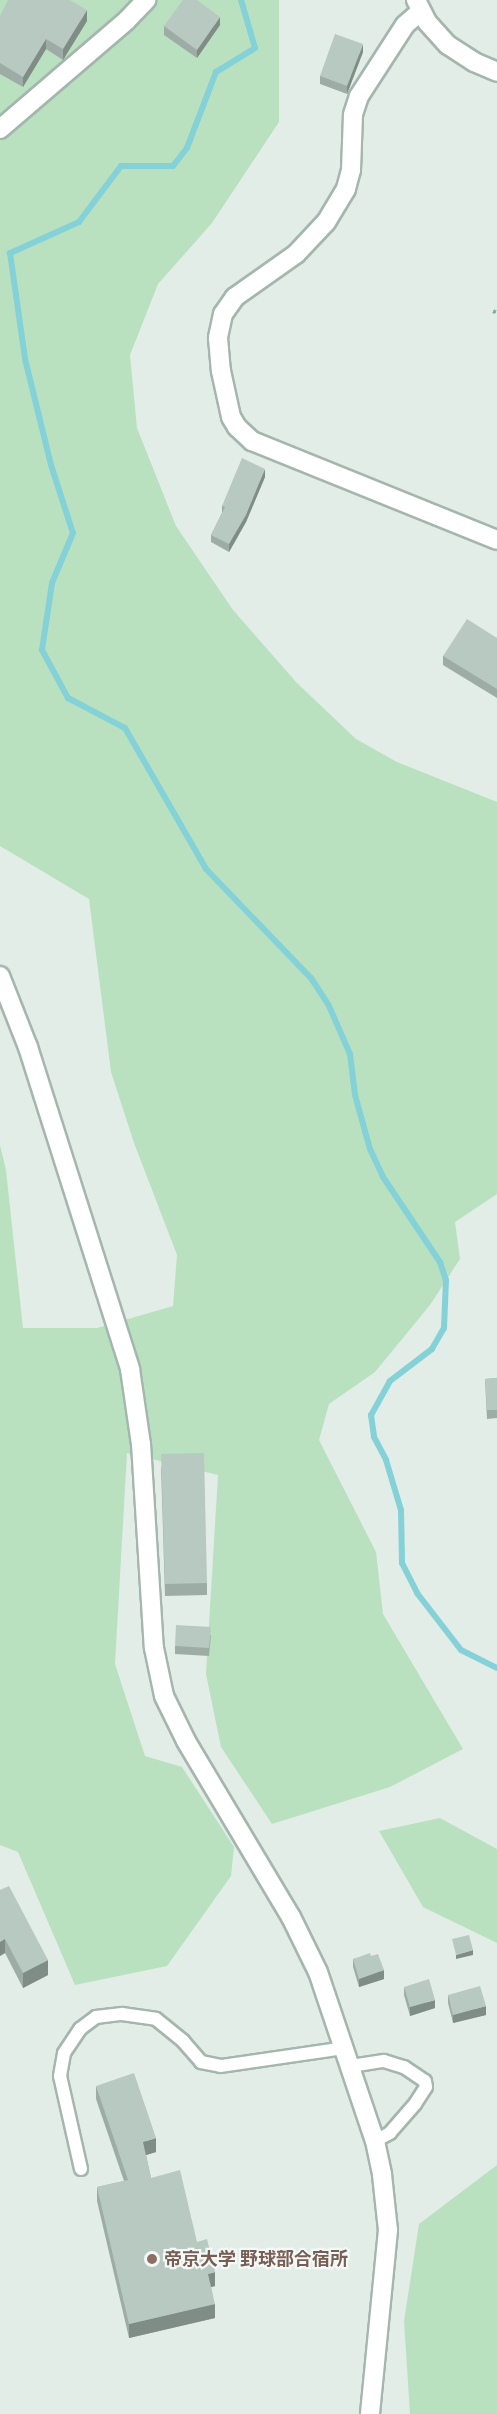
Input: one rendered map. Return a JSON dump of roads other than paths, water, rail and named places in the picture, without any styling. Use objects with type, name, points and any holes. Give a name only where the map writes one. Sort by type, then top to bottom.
[{"type":"street","points":[[0,129],[127,20],[146,0]]},
{"type":"street","points":[[497,72],[467,58],[448,45],[427,22],[419,5],[359,96],[353,115],[351,170],[346,189],[326,222],[296,254],[235,297],[223,314],[218,338],[220,371],[231,417],[237,428],[252,441],[497,540]]},
{"type":"street","points":[[0,976],[28,1047],[130,1369],[143,1463],[154,1648],[164,1696],[196,1758],[291,1917],[318,1972],[375,2141],[382,2175],[388,2229],[370,2414]]},
{"type":"lane","points":[[81,2169],[60,2076],[64,2053],[80,2029],[96,2017],[122,2014],[156,2019],[183,2041],[201,2062],[221,2066],[345,2048]]},
{"type":"lane","points":[[351,2066],[384,2061],[404,2067],[425,2081],[426,2087],[415,2104],[390,2133],[375,2141]]},
{"type":"waterway","points":[[241,0],[255,48],[216,72],[187,148],[173,166],[121,166],[79,222],[10,253],[25,359],[51,465],[73,533],[52,583],[42,650],[68,698],[125,728],[206,869],[311,978],[329,1006],[350,1054],[355,1095],[370,1149],[383,1177],[440,1262],[446,1280],[444,1328],[432,1349],[390,1381],[371,1415],[374,1437],[386,1460],[401,1510],[402,1563],[417,1593],[461,1650],[497,1668]]},
{"type":"place","name":"帝京大学 野球部合宿所","points":[[152,2259]]}]
